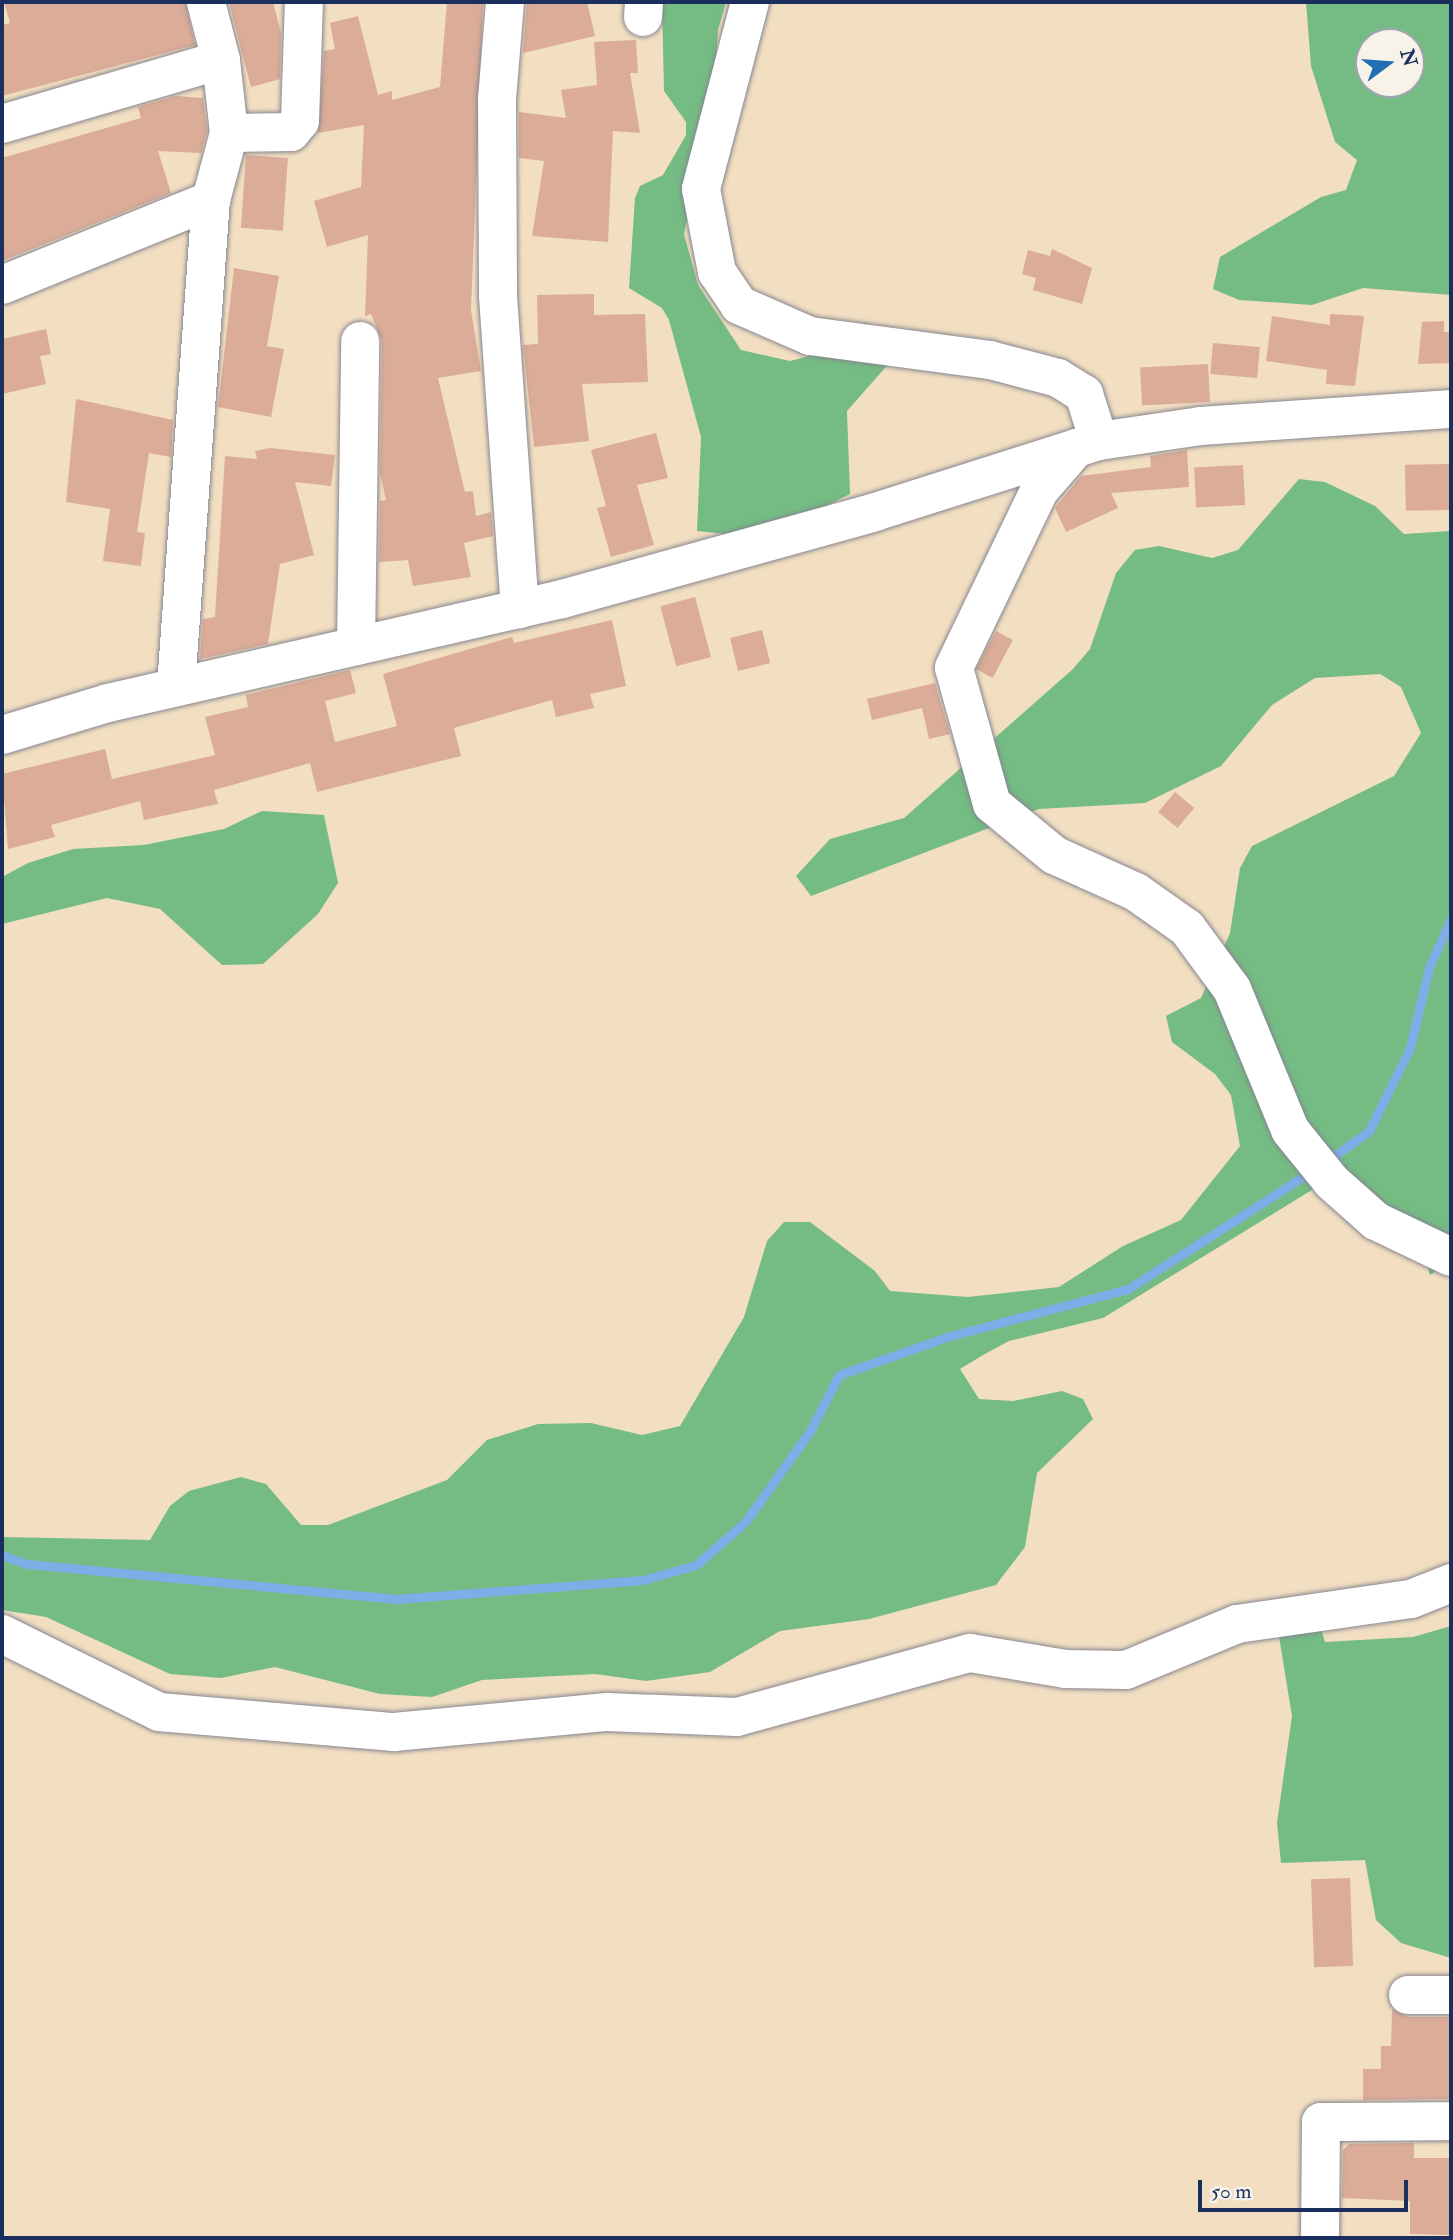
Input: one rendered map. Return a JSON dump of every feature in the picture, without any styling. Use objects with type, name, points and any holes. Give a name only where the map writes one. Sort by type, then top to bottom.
[{"type":"street","points":[[176,687],[211,200],[229,133],[221,60],[206,2]]},
{"type":"street","points":[[229,133],[291,132],[300,121],[304,2]]},
{"type":"street","points":[[505,2],[497,99],[498,296],[520,609]]},
{"type":"street","points":[[750,2],[701,189],[716,272],[739,305],[810,336],[990,360],[1058,378],[1084,394],[1088,444]]},
{"type":"street","points":[[2,124],[221,60]]},
{"type":"street","points":[[2,285],[211,200]]},
{"type":"street","points":[[356,646],[360,341]]},
{"type":"street","points":[[2,735],[176,687],[520,609],[876,512],[1088,444],[1201,426],[1451,409]]},
{"type":"street","points":[[1088,444],[1039,491],[954,668],[992,804],[1054,855],[1136,892],[1188,928],[1231,989],[1290,1130],[1332,1182],[1376,1221],[1451,1257]]},
{"type":"street","points":[[2,1634],[159,1712],[394,1732],[607,1712],[737,1717],[970,1653],[1066,1670],[1126,1670],[1237,1624],[1411,1599],[1451,1583]]},
{"type":"street","points":[[1408,1995],[1451,1995]]},
{"type":"street","points":[[1320,2238],[1321,2122],[1451,2121]]},
{"type":"green space","points":[[662,2],[726,2],[718,30],[710,143],[697,167],[684,234],[698,285],[741,350],[790,361],[824,352],[865,322],[885,337],[892,360],[847,411],[850,494],[797,520],[727,534],[697,531],[701,437],[669,320],[662,308],[629,288],[635,198],[640,186],[663,175],[686,135],[686,122],[664,91]]},
{"type":"green space","points":[[1306,2],[1451,2],[1451,295],[1363,288],[1312,305],[1239,300],[1213,289],[1220,257],[1321,197],[1346,190],[1357,160],[1335,142],[1311,66]]},
{"type":"green space","points":[[1299,479],[1325,482],[1375,506],[1404,534],[1451,531],[1451,1262],[1430,1275],[1415,1224],[1320,1185],[1103,1318],[1009,1341],[983,1355],[960,1369],[979,1399],[1013,1401],[1062,1391],[1083,1399],[1093,1419],[1037,1473],[1025,1547],[996,1585],[869,1619],[780,1631],[710,1672],[646,1681],[595,1674],[482,1680],[432,1697],[380,1694],[275,1667],[221,1678],[170,1674],[46,1617],[2,1610],[2,1537],[150,1540],[170,1506],[189,1491],[241,1477],[266,1484],[301,1525],[328,1525],[447,1480],[487,1440],[538,1424],[591,1423],[642,1435],[680,1426],[744,1317],[767,1241],[784,1222],[810,1222],[875,1271],[890,1291],[968,1297],[1059,1287],[1123,1246],[1181,1220],[1240,1146],[1231,1095],[1215,1074],[1172,1042],[1166,1016],[1201,998],[1230,933],[1240,868],[1252,846],[1394,776],[1421,733],[1401,687],[1380,674],[1315,678],[1272,705],[1221,766],[1145,803],[1039,809],[811,896],[796,876],[830,839],[904,818],[1073,669],[1090,649],[1116,573],[1135,550],[1159,546],[1212,558],[1238,550]]},
{"type":"green space","points":[[262,811],[324,815],[338,883],[318,914],[263,964],[222,965],[160,909],[107,898],[2,924],[2,877],[28,863],[73,849],[144,845],[224,829]]},
{"type":"green space","points":[[1274,1606],[1314,1606],[1325,1642],[1413,1637],[1451,1626],[1451,1958],[1401,1943],[1376,1920],[1365,1860],[1281,1863],[1277,1823],[1292,1716]]},
{"type":"building","points":[[4,2],[185,2],[195,45],[2,96],[2,25],[10,23]]},
{"type":"building","points":[[229,2],[273,2],[281,33],[280,79],[251,87]]},
{"type":"building","points":[[447,2],[483,2],[471,310],[481,371],[438,378],[465,492],[473,491],[476,516],[491,512],[493,536],[464,543],[471,577],[413,586],[408,560],[379,562],[380,501],[386,500],[380,474],[382,341],[371,314],[365,316],[368,235],[327,247],[314,201],[361,187],[364,125],[318,133],[324,51],[335,49],[330,23],[358,16],[378,95],[392,91],[392,100],[440,87]]},
{"type":"building","points":[[527,2],[587,2],[595,36],[523,53]]},
{"type":"building","points":[[636,40],[638,73],[630,73],[640,133],[613,131],[608,242],[532,236],[544,161],[519,158],[519,112],[566,118],[561,90],[597,85],[594,42]]},
{"type":"building","points":[[176,96],[203,98],[207,131],[201,153],[158,151],[171,193],[2,261],[2,158],[141,118],[138,107]]},
{"type":"building","points":[[246,155],[288,158],[283,231],[241,228]]},
{"type":"building","points":[[1052,249],[1092,268],[1082,304],[1033,290],[1036,278],[1022,274],[1028,250],[1050,256]]},
{"type":"building","points":[[234,268],[279,276],[267,346],[284,349],[271,417],[218,407]]},
{"type":"building","points":[[594,294],[594,315],[645,314],[648,382],[582,384],[589,441],[534,447],[523,345],[538,344],[537,295]]},
{"type":"building","points":[[1330,314],[1364,316],[1355,386],[1326,384],[1327,370],[1266,361],[1272,316],[1330,325]]},
{"type":"building","points":[[1444,321],[1444,332],[1451,332],[1451,363],[1418,364],[1422,322]]},
{"type":"building","points":[[46,329],[51,354],[40,356],[46,384],[2,394],[2,339]]},
{"type":"building","points":[[1213,343],[1260,347],[1257,378],[1210,374]]},
{"type":"building","points":[[1208,364],[1210,402],[1142,406],[1140,368]]},
{"type":"building","points":[[76,399],[173,420],[171,457],[149,453],[137,532],[145,533],[141,566],[103,561],[110,509],[66,502]]},
{"type":"building","points":[[656,433],[668,478],[637,485],[654,545],[611,557],[597,508],[606,506],[591,450]]},
{"type":"building","points":[[270,448],[335,455],[331,486],[295,482],[314,555],[280,564],[268,644],[200,659],[203,619],[215,617],[225,456],[257,459],[255,451]]},
{"type":"building","points":[[1187,450],[1189,487],[1111,493],[1118,508],[1066,532],[1055,508],[1081,476],[1151,467],[1150,456]]},
{"type":"building","points":[[1450,464],[1451,510],[1406,511],[1405,465]]},
{"type":"building","points":[[1243,465],[1245,505],[1196,508],[1194,468]]},
{"type":"building","points":[[695,597],[711,657],[676,666],[660,606]]},
{"type":"building","points":[[612,620],[626,686],[590,694],[594,708],[556,717],[552,700],[454,728],[461,756],[317,792],[310,763],[214,790],[218,804],[144,820],[140,801],[51,825],[55,837],[8,849],[2,774],[105,749],[112,779],[215,755],[205,717],[248,707],[246,695],[350,670],[356,693],[325,701],[335,742],[397,726],[383,674],[512,637],[514,643]]},
{"type":"building","points":[[762,630],[770,663],[738,671],[730,638]]},
{"type":"building","points":[[996,631],[1013,640],[993,678],[976,669]]},
{"type":"building","points":[[935,683],[950,734],[929,739],[922,708],[872,720],[867,699]]},
{"type":"building","points":[[1175,792],[1194,808],[1177,828],[1158,812]]},
{"type":"building","points":[[1350,1878],[1353,1966],[1314,1967],[1311,1879]]},
{"type":"building","points":[[1392,2009],[1408,2017],[1451,2017],[1451,2099],[1363,2100],[1363,2069],[1381,2069],[1381,2046],[1391,2046]]},
{"type":"building","points":[[1414,2143],[1414,2158],[1451,2158],[1451,2235],[1410,2234],[1410,2201],[1342,2198],[1343,2150],[1349,2144]]},
{"type":"waterway","points":[[1327,1161],[1369,1131],[1410,1048],[1429,967],[1451,919]]},
{"type":"waterway","points":[[2,1555],[27,1564],[397,1599],[643,1580],[696,1565],[746,1521],[810,1431],[839,1375],[950,1336],[1128,1289],[1312,1171]]}]
